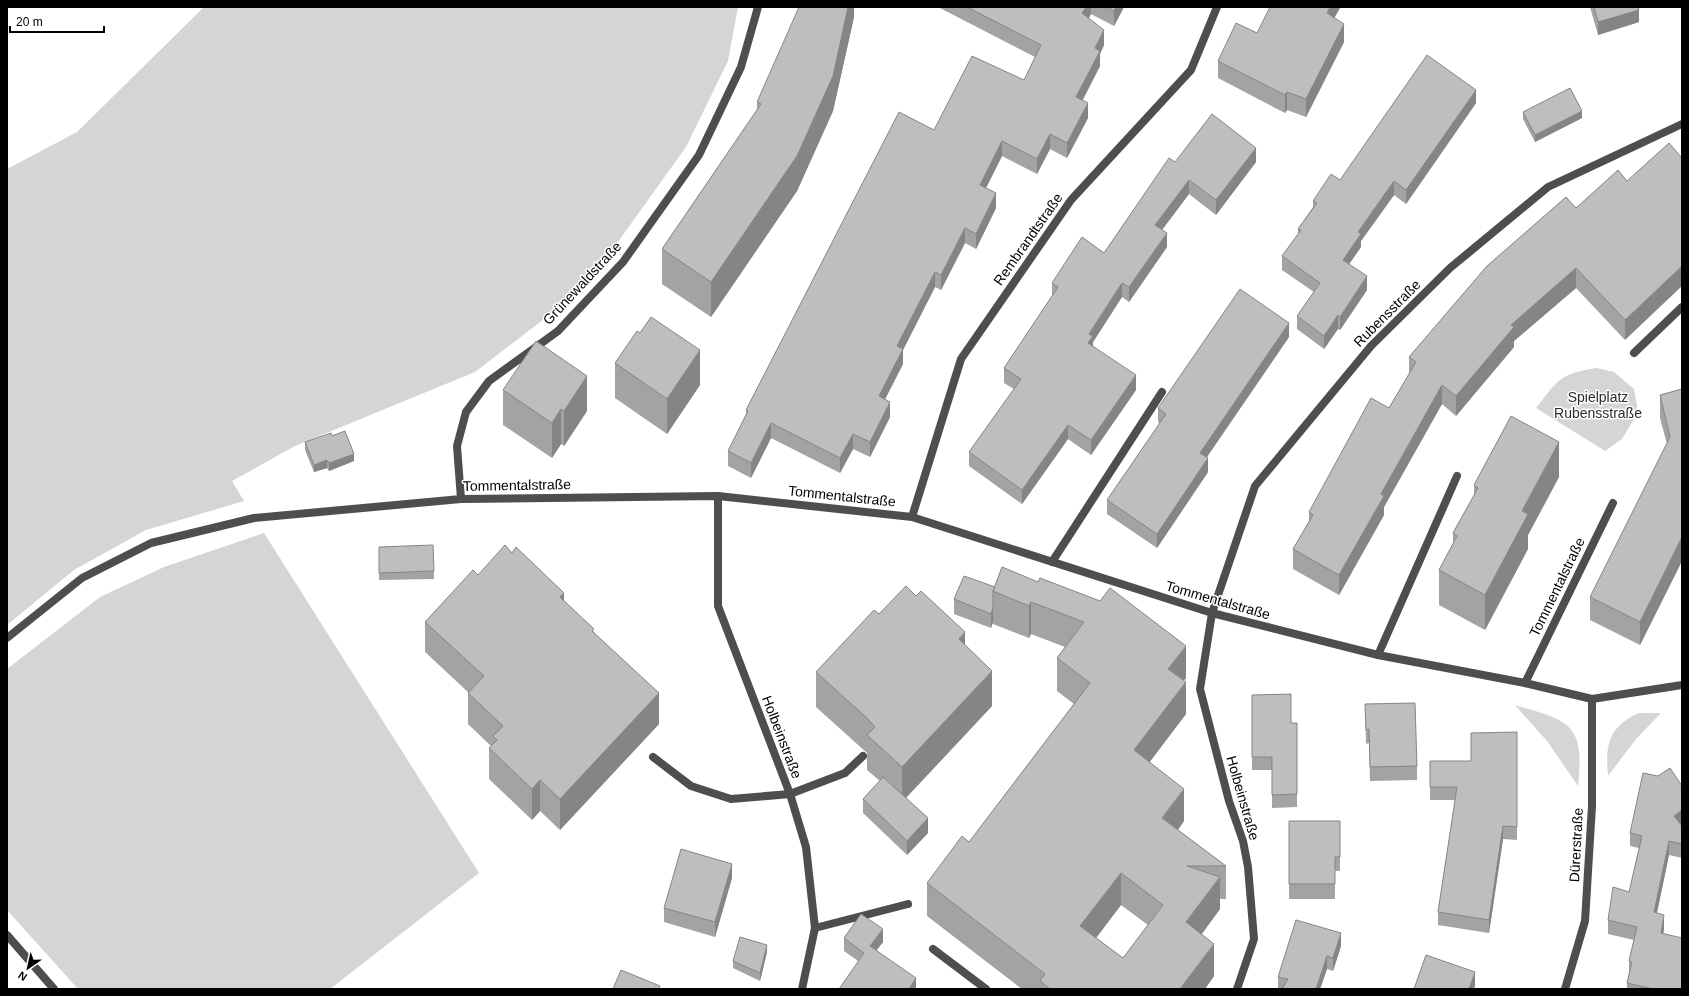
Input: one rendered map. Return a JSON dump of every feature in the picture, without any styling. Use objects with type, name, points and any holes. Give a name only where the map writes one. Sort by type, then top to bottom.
[{"type":"street","name":"Grünewaldstraße","points":[[462,498],[457,446],[466,412],[489,381],[558,330],[622,262],[698,155],[741,67],[758,7]]},
{"type":"street","name":"Rembrandtstraße","points":[[912,517],[961,359],[1071,200],[1192,70],[1217,7]]},
{"type":"street","name":"Rubensstraße","points":[[1212,613],[1255,486],[1371,346],[1450,268],[1548,187],[1682,124]]},
{"type":"street","points":[[1634,353],[1682,307]]},
{"type":"street","points":[[1052,562],[1162,392]]},
{"type":"street","points":[[1378,655],[1457,476]]},
{"type":"street","name":"Tommentalstraße","points":[[7,638],[82,578],[151,543],[254,518],[462,498],[718,496],[912,517],[1212,613],[1378,655],[1525,683],[1592,699],[1682,685]]},
{"type":"street","name":"Holbeinstraße","points":[[718,496],[718,606],[790,794],[806,847],[815,928],[802,989]]},
{"type":"street","name":"Tommentalstraße","points":[[1525,683],[1612,503]]},
{"type":"street","name":"Holbeinstraße","points":[[1212,613],[1200,689],[1229,802],[1243,841],[1248,867],[1254,939],[1237,989]]},
{"type":"street","name":"Dürerstraße","points":[[1566,989],[1585,921],[1592,806],[1592,699]]},
{"type":"street","points":[[653,757],[691,786],[731,799],[790,794],[845,773],[863,756]]},
{"type":"street","points":[[815,928],[908,904]]},
{"type":"street","points":[[7,935],[54,989]]},
{"type":"street","points":[[934,950],[986,989]]},
{"type":"green space","points":[[204,7],[738,7],[728,61],[686,147],[610,253],[544,319],[475,372],[295,446],[232,481],[244,501],[146,530],[74,570],[7,625],[7,169],[77,132]]},
{"type":"green space","name":"Spielplatz Rubensstraße","points":[[1597,368],[1614,372],[1634,389],[1637,406],[1634,419],[1622,439],[1605,451],[1536,408],[1555,384],[1561,379],[1584,370]]},
{"type":"green space","points":[[264,533],[479,873],[330,989],[78,989],[7,910],[7,669],[100,597],[164,567]]},
{"type":"green space","points":[[1515,705],[1561,721],[1570,728],[1576,737],[1579,749],[1580,765],[1578,786],[1547,741]]},
{"type":"green space","points":[[1639,713],[1661,713],[1636,739],[1608,776],[1607,755],[1611,738],[1615,730],[1621,724]]},
{"type":"building","points":[[799,7],[848,7],[833,76],[797,156],[711,282],[662,249],[761,104],[757,102]]},
{"type":"building","points":[[967,7],[1086,7],[1082,13],[1104,30],[1095,48],[1100,51],[1076,97],[1088,103],[1067,143],[1050,134],[1037,159],[1002,141],[980,185],[996,193],[976,234],[965,228],[941,275],[935,272],[897,346],[903,349],[879,396],[890,402],[870,442],[853,434],[840,458],[771,423],[751,463],[728,451],[748,411],[746,410],[899,112],[934,130],[972,56],[1024,80],[1041,45]]},
{"type":"building","points":[[1107,7],[1116,7],[1114,11]]},
{"type":"building","points":[[1270,7],[1330,7],[1327,13],[1344,24],[1306,99],[1287,92],[1285,95],[1218,61],[1236,23],[1257,33]]},
{"type":"building","points":[[1594,7],[1638,7],[1639,10],[1598,22]]},
{"type":"building","points":[[1427,55],[1476,90],[1406,190],[1394,181],[1358,232],[1361,234],[1343,260],[1367,276],[1340,317],[1338,315],[1324,336],[1297,316],[1320,283],[1282,256],[1301,230],[1298,229],[1317,203],[1313,201],[1331,174],[1340,180]]},
{"type":"building","points":[[1570,88],[1582,111],[1535,135],[1523,112]]},
{"type":"building","points":[[1212,114],[1256,148],[1216,200],[1189,180],[1155,225],[1167,233],[1129,287],[1122,283],[1089,334],[1093,336],[1088,343],[1136,375],[1091,440],[1068,425],[1022,490],[969,452],[1021,379],[1004,368],[1058,287],[1052,283],[1082,237],[1104,253],[1169,158],[1175,162]]},
{"type":"building","points":[[1669,143],[1682,158],[1682,266],[1625,320],[1576,268],[1511,325],[1514,327],[1456,396],[1442,385],[1381,494],[1384,496],[1339,575],[1293,549],[1313,515],[1309,512],[1371,398],[1389,408],[1416,362],[1409,357],[1487,266],[1566,197],[1576,208],[1618,170],[1627,181]]},
{"type":"building","points":[[1240,289],[1289,323],[1200,453],[1208,458],[1157,534],[1107,500],[1166,414],[1158,408]]},
{"type":"building","points":[[651,317],[700,350],[667,399],[615,363],[637,331],[640,333]]},
{"type":"building","points":[[536,341],[587,376],[564,411],[561,409],[552,423],[503,390]]},
{"type":"building","points":[[1682,389],[1682,537],[1640,622],[1590,597],[1670,437],[1660,395]]},
{"type":"building","points":[[1511,416],[1559,442],[1522,511],[1528,514],[1485,595],[1439,570],[1457,536],[1453,533],[1478,488],[1474,485]]},
{"type":"building","points":[[345,431],[354,454],[329,463],[327,460],[314,465],[305,442],[331,433],[332,436]]},
{"type":"building","points":[[433,545],[434,571],[379,573],[379,547]]},
{"type":"building","points":[[505,545],[512,553],[516,547],[564,593],[560,597],[594,629],[592,631],[659,693],[560,799],[540,780],[532,789],[489,748],[497,740],[493,736],[503,726],[468,693],[484,676],[425,622],[473,570],[478,575]]},
{"type":"building","points":[[1002,567],[1038,582],[1040,578],[1100,601],[1110,588],[1186,646],[1168,669],[1186,682],[1134,750],[1184,789],[1162,818],[1226,866],[1187,866],[1220,877],[1186,922],[1214,944],[1180,989],[1050,989],[1040,981],[1045,974],[927,883],[962,836],[969,842],[1090,683],[1057,658],[1084,622],[1031,602],[1029,606],[993,591]],"holes":[[[1121,873],[1163,905],[1123,958],[1080,926]]]},
{"type":"building","points":[[964,576],[995,587],[993,591],[993,608],[991,614],[954,599]]},
{"type":"building","points":[[906,586],[916,596],[921,591],[965,632],[959,639],[992,671],[902,767],[867,735],[875,727],[867,718],[816,672],[874,610],[879,614]]},
{"type":"building","points":[[1291,694],[1291,723],[1297,723],[1297,794],[1272,795],[1272,757],[1252,757],[1252,695]]},
{"type":"building","points":[[1415,703],[1417,766],[1370,767],[1369,729],[1366,730],[1365,704]]},
{"type":"building","points":[[1517,732],[1517,827],[1503,826],[1489,920],[1438,912],[1457,787],[1430,787],[1430,761],[1471,761],[1471,733]]},
{"type":"building","points":[[1670,768],[1682,786],[1682,810],[1674,816],[1682,826],[1682,844],[1669,841],[1654,912],[1664,915],[1661,933],[1682,938],[1682,989],[1653,989],[1627,983],[1632,962],[1629,961],[1637,927],[1608,920],[1613,887],[1629,892],[1642,836],[1630,833],[1643,773],[1658,776]]},
{"type":"building","points":[[883,777],[928,818],[907,841],[863,799]]},
{"type":"building","points":[[1289,821],[1340,821],[1340,857],[1335,857],[1335,884],[1289,884]]},
{"type":"building","points":[[681,849],[732,864],[715,922],[664,908]]},
{"type":"building","points":[[861,914],[883,929],[870,946],[916,978],[909,989],[839,989],[864,953],[844,938]]},
{"type":"building","points":[[1296,920],[1341,933],[1333,958],[1327,956],[1316,989],[1282,989],[1288,979],[1278,977]]},
{"type":"building","points":[[740,937],[767,945],[760,973],[733,961]]},
{"type":"building","points":[[1426,955],[1475,972],[1469,989],[1414,989]]},
{"type":"building","points":[[621,970],[660,986],[659,989],[613,989]]}]
